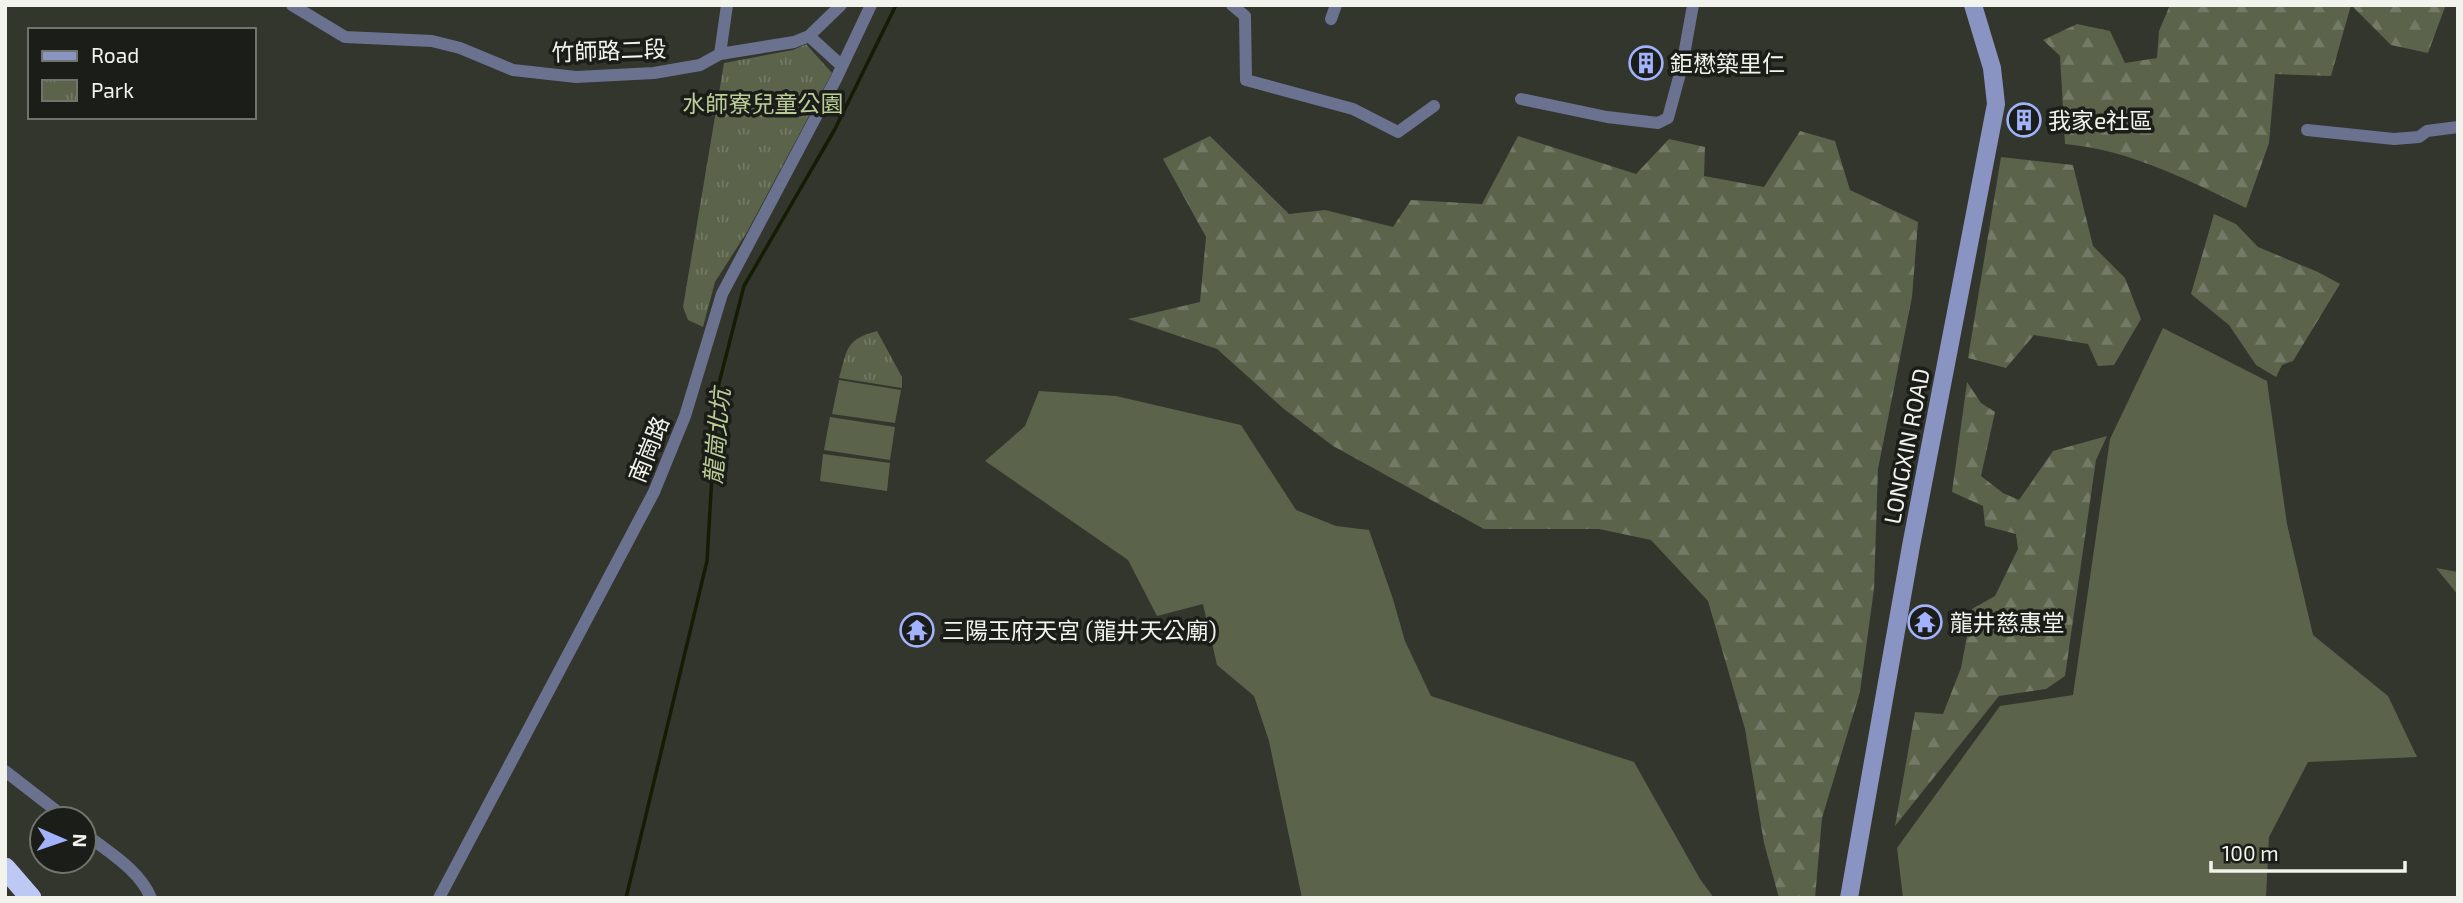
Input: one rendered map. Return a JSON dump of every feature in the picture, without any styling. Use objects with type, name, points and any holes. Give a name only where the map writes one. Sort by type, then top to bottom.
[{"type":"highway","points":[[5,868],[31,898]]},
{"type":"street","name":"竹師路二段","points":[[292,5],[345,37],[432,41],[460,48],[513,70],[576,77],[654,73],[700,65],[720,54],[794,42],[809,36],[841,5]]},
{"type":"street","points":[[720,54],[727,5]]},
{"type":"street","name":"南崗路","points":[[439,898],[654,492],[685,416],[722,293],[842,66],[871,5]]},
{"type":"street","points":[[1232,5],[1245,16],[1246,80],[1353,109],[1398,132],[1434,106]]},
{"type":"street","points":[[1331,19],[1336,5]]},
{"type":"street","points":[[1521,99],[1607,117],[1658,123],[1668,118],[1682,66],[1693,5]]},
{"type":"street","name":"LONGXIN ROAD","points":[[1849,898],[1911,547],[1996,104],[1992,68],[1973,5]]},
{"type":"street","points":[[809,36],[842,66]]},
{"type":"street","points":[[2307,130],[2394,139],[2419,137],[2427,131],[2458,127]]},
{"type":"street","points":[[5,771],[48,805]]},
{"type":"street","points":[[98,844],[134,871],[152,898]]},
{"type":"green space","points":[[2170,5],[2351,5],[2331,76],[2275,74],[2269,143],[2246,208],[2136,160],[2089,147],[2065,144],[2060,56],[2043,40],[2077,24],[2110,31],[2125,63],[2157,58],[2159,31]]},
{"type":"green space","points":[[2351,5],[2448,5],[2428,53],[2391,45]]},
{"type":"green space","name":"水師寮兒童公園","points":[[806,44],[832,73],[747,232],[715,282],[703,327],[688,320],[683,307],[724,63],[793,50]]},
{"type":"green space","points":[[1800,131],[1835,141],[1850,190],[1918,222],[1912,297],[1878,469],[1874,589],[1860,692],[1822,818],[1815,898],[1779,898],[1764,843],[1745,729],[1708,601],[1651,540],[1599,529],[1484,529],[1333,446],[1284,409],[1217,349],[1128,319],[1200,302],[1206,237],[1163,159],[1210,136],[1289,214],[1325,210],[1393,227],[1411,200],[1482,204],[1518,136],[1636,174],[1669,139],[1705,147],[1704,176],[1764,187]]},
{"type":"green space","points":[[2001,157],[2073,165],[2093,246],[2125,278],[2141,319],[2114,365],[2098,366],[2088,344],[2034,335],[2006,368],[1968,358]]},
{"type":"green space","points":[[2214,214],[2236,224],[2258,247],[2340,284],[2293,361],[2282,365],[2276,377],[2256,365],[2229,325],[2191,294]]},
{"type":"green space","points":[[2163,328],[2267,381],[2287,524],[2313,635],[2388,696],[2417,757],[2308,762],[2269,837],[2266,898],[1903,898],[1897,848],[2000,706],[2073,695],[2110,439]]},
{"type":"green space","points":[[877,331],[902,377],[902,388],[839,378],[844,359],[853,342]]},
{"type":"green space","points":[[839,380],[901,390],[895,423],[832,414]]},
{"type":"green space","points":[[1967,382],[1981,403],[1995,412],[1981,476],[2003,493],[2019,500],[2053,451],[2107,436],[2096,460],[2065,676],[2046,689],[1999,696],[1895,826],[1915,712],[1943,714],[1961,668],[1972,609],[1995,596],[2018,549],[2016,534],[1985,526],[1983,506],[1952,492]]},
{"type":"green space","points":[[1039,391],[1116,396],[1241,425],[1296,510],[1336,526],[1369,530],[1405,641],[1431,696],[1634,762],[1700,879],[1714,898],[1302,898],[1269,741],[1254,696],[1217,665],[1203,604],[1157,616],[1128,560],[985,461],[1025,426]]},
{"type":"green space","points":[[830,417],[895,427],[890,460],[824,450]]},
{"type":"green space","points":[[823,454],[890,463],[887,491],[820,481]]},
{"type":"green space","points":[[2436,568],[2458,572],[2458,595]]},
{"type":"waterway","name":"龍崗北坑","points":[[626,898],[707,561],[717,391],[744,286],[835,129],[896,5]]},
{"type":"place","name":"鉅懋築里仁","points":[[1646,63]]},
{"type":"place","name":"我家e社區","points":[[2024,120]]},
{"type":"place","name":"龍井慈惠堂","points":[[1925,622]]},
{"type":"place","name":"三陽玉府天宮 (龍井天公廟)","points":[[917,630]]}]
